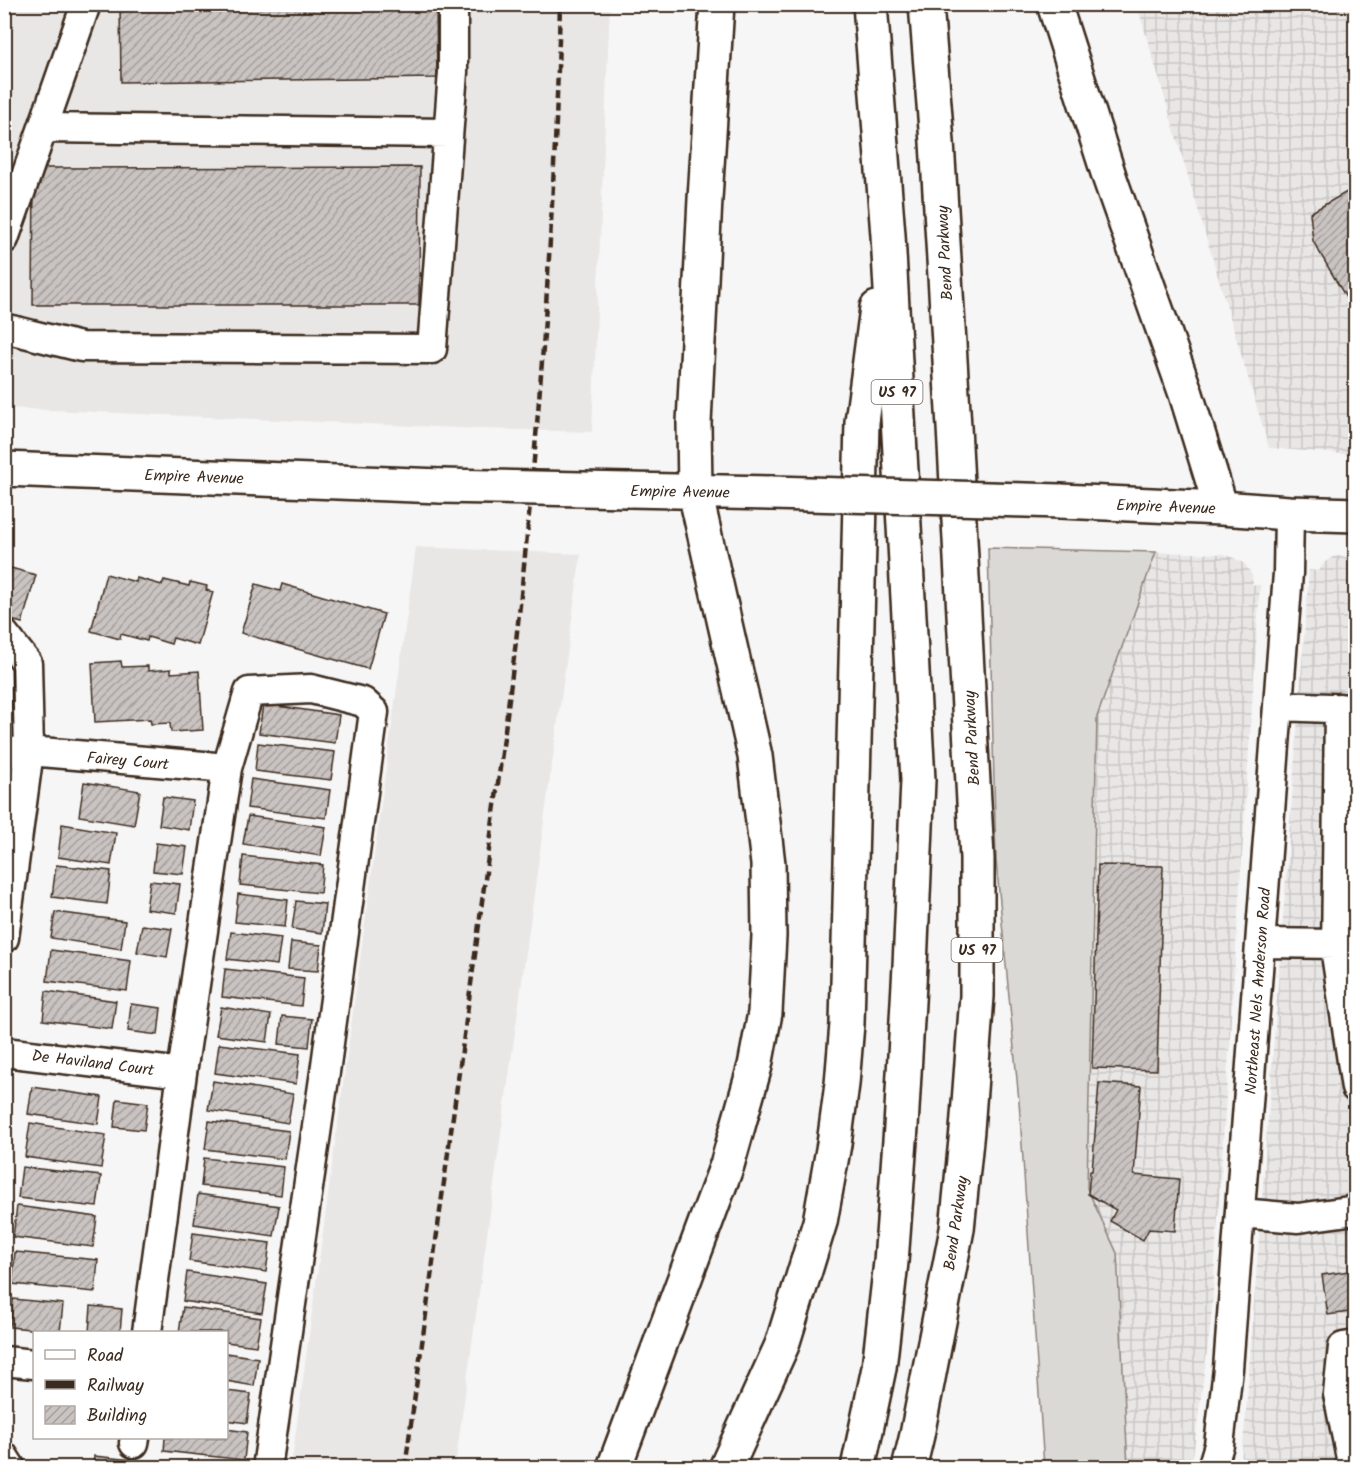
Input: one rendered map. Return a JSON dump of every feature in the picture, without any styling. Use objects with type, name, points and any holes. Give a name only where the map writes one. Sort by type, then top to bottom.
[{"type":"highway","points":[[614,1467],[727,1165],[756,1066],[765,1013],[769,936],[768,864],[755,756],[695,492],[694,423],[717,4]]},
{"type":"highway","name":"US 97","points":[[858,1467],[879,1368],[891,1262],[909,989],[918,780],[888,235],[870,4]]},
{"type":"highway","name":"Bend Parkway","points":[[909,1467],[957,1229],[967,1130],[977,985],[977,858],[939,177],[926,4]]},
{"type":"highway","points":[[1054,4],[1110,179],[1186,394],[1221,508]]},
{"type":"highway","points":[[726,1467],[782,1345],[820,1222],[840,1104],[847,1024],[862,423],[888,235]]},
{"type":"highway","name":"Empire Avenue","points":[[4,469],[441,486],[1060,501],[1356,515]]},
{"type":"street","points":[[4,239],[86,4]]},
{"type":"street","points":[[4,328],[81,347],[432,349],[453,72],[453,4]]},
{"type":"street","points":[[43,128],[448,133]]},
{"type":"street","name":"Northeast Nels Anderson Road","points":[[1212,1467],[1219,1445],[1228,1369],[1288,573],[1289,513]]},
{"type":"street","points":[[4,634],[27,663],[17,751],[4,938]]},
{"type":"street","points":[[147,1331],[227,768],[249,692],[311,689],[363,702],[374,712],[326,1065],[267,1467]]},
{"type":"street","points":[[1278,706],[1347,709],[1336,954],[1356,1088]]},
{"type":"street","name":"Fairey Court","points":[[17,751],[227,768]]},
{"type":"street","points":[[1261,943],[1336,944]]},
{"type":"street","name":"De Haviland Court","points":[[4,1052],[182,1073]]},
{"type":"street","points":[[1240,1213],[1298,1218],[1356,1210]]},
{"type":"street","points":[[1353,1467],[1338,1394],[1343,1347],[1356,1345]]},
{"type":"street","points":[[4,1360],[33,1364]]},
{"type":"street","points":[[4,1457],[11,1467]]},
{"type":"shaded area","points":[[5,5],[610,5],[592,432],[5,408]]},
{"type":"shaded area","points":[[1137,5],[1355,5],[1355,455],[1269,448]]},
{"type":"shaded area","points":[[416,547],[581,554],[455,1467],[291,1467]]},
{"type":"shaded area","points":[[988,548],[1156,552],[1097,717],[1087,1188],[1117,1253],[1128,1467],[1044,1467],[1019,1101],[996,860]]},
{"type":"shaded area","points":[[1156,552],[1224,554],[1245,564],[1252,575],[1253,585],[1260,585],[1211,1322],[1193,1456],[1187,1467],[1128,1467],[1117,1253],[1087,1188],[1097,717]]},
{"type":"shaded area","points":[[1338,556],[1355,556],[1355,1467],[1240,1468],[1309,570],[1318,571],[1325,562]]},
{"type":"building","points":[[120,4],[436,4],[437,78],[121,82]]},
{"type":"building","points":[[420,167],[419,305],[33,305],[34,168]]},
{"type":"building","points":[[1352,189],[1356,196],[1356,315],[1313,241],[1310,213]]},
{"type":"building","points":[[11,568],[36,575],[22,623],[4,618],[4,592]]},
{"type":"building","points":[[4,571],[10,573],[4,592]]},
{"type":"building","points":[[106,574],[136,582],[137,578],[162,585],[164,580],[189,586],[190,582],[207,586],[206,590],[213,592],[198,645],[173,638],[171,644],[148,637],[147,641],[121,634],[120,639],[91,631]]},
{"type":"building","points":[[256,584],[280,591],[282,584],[384,614],[368,669],[241,633]]},
{"type":"building","points":[[121,661],[122,667],[148,666],[148,671],[171,669],[171,673],[199,671],[203,730],[171,732],[170,723],[151,724],[150,719],[95,722],[92,663]]},
{"type":"building","points":[[263,704],[339,715],[335,743],[259,733]]},
{"type":"building","points":[[258,743],[335,752],[331,780],[255,771]]},
{"type":"building","points":[[251,779],[330,790],[326,818],[247,808]]},
{"type":"building","points":[[84,782],[140,791],[134,825],[79,816]]},
{"type":"building","points":[[163,797],[193,801],[189,830],[159,825]]},
{"type":"building","points":[[248,816],[326,827],[321,856],[243,844]]},
{"type":"building","points":[[62,824],[116,833],[111,865],[58,857]]},
{"type":"building","points":[[156,843],[187,847],[183,874],[153,871]]},
{"type":"building","points":[[243,856],[323,865],[320,893],[240,885]]},
{"type":"building","points":[[56,865],[111,871],[107,904],[52,897]]},
{"type":"building","points":[[1098,865],[1163,866],[1157,1070],[1092,1068]]},
{"type":"building","points":[[150,881],[180,884],[176,913],[146,909]]},
{"type":"building","points":[[238,894],[288,900],[285,927],[235,922]]},
{"type":"building","points":[[296,901],[325,904],[322,933],[292,929]]},
{"type":"building","points":[[55,912],[125,921],[121,949],[51,938]]},
{"type":"building","points":[[142,925],[172,929],[167,957],[137,952]]},
{"type":"building","points":[[231,932],[281,938],[277,965],[227,959]]},
{"type":"building","points":[[291,942],[321,945],[318,971],[288,969]]},
{"type":"building","points":[[51,950],[131,961],[127,991],[47,981]]},
{"type":"building","points":[[225,969],[304,978],[301,1006],[222,997]]},
{"type":"building","points":[[46,991],[116,1001],[112,1029],[43,1020]]},
{"type":"building","points":[[131,1004],[161,1008],[158,1035],[128,1031]]},
{"type":"building","points":[[221,1007],[271,1015],[267,1042],[216,1035]]},
{"type":"building","points":[[282,1016],[312,1019],[309,1047],[279,1044]]},
{"type":"building","points":[[219,1044],[300,1054],[296,1084],[215,1073]]},
{"type":"building","points":[[213,1081],[293,1094],[288,1123],[208,1110]]},
{"type":"building","points":[[1099,1083],[1141,1086],[1134,1175],[1179,1179],[1175,1231],[1149,1229],[1143,1240],[1110,1221],[1116,1210],[1088,1194]]},
{"type":"building","points":[[32,1087],[102,1097],[98,1124],[28,1114]]},
{"type":"building","points":[[117,1099],[148,1103],[144,1130],[114,1127]]},
{"type":"building","points":[[209,1121],[289,1131],[285,1159],[205,1149]]},
{"type":"building","points":[[30,1123],[106,1135],[101,1168],[25,1157]]},
{"type":"building","points":[[204,1158],[284,1167],[281,1195],[201,1186]]},
{"type":"building","points":[[22,1167],[101,1176],[97,1207],[18,1198]]},
{"type":"building","points":[[198,1194],[279,1206],[274,1236],[194,1224]]},
{"type":"building","points":[[17,1206],[97,1217],[93,1247],[13,1237]]},
{"type":"building","points":[[193,1233],[270,1243],[266,1272],[189,1261]]},
{"type":"building","points":[[15,1252],[98,1260],[95,1292],[12,1284]]},
{"type":"building","points":[[1356,1270],[1356,1311],[1328,1315],[1322,1275]]},
{"type":"building","points":[[187,1272],[267,1284],[262,1313],[183,1301]]},
{"type":"building","points":[[13,1299],[63,1304],[60,1331],[10,1327]]},
{"type":"building","points":[[91,1306],[122,1309],[120,1331],[89,1331]]},
{"type":"building","points":[[183,1307],[261,1318],[256,1346],[228,1342],[228,1331],[179,1331]]},
{"type":"building","points":[[228,1353],[258,1358],[254,1386],[228,1381]]},
{"type":"building","points":[[228,1391],[251,1394],[247,1423],[228,1420]]},
{"type":"building","points":[[228,1429],[247,1432],[244,1460],[164,1451],[165,1439],[228,1439]]},
{"type":"building","points":[[94,1456],[160,1463],[159,1468],[93,1468]]},
{"type":"railway","points":[[405,1468],[519,612],[537,425],[547,285],[560,4]]}]
